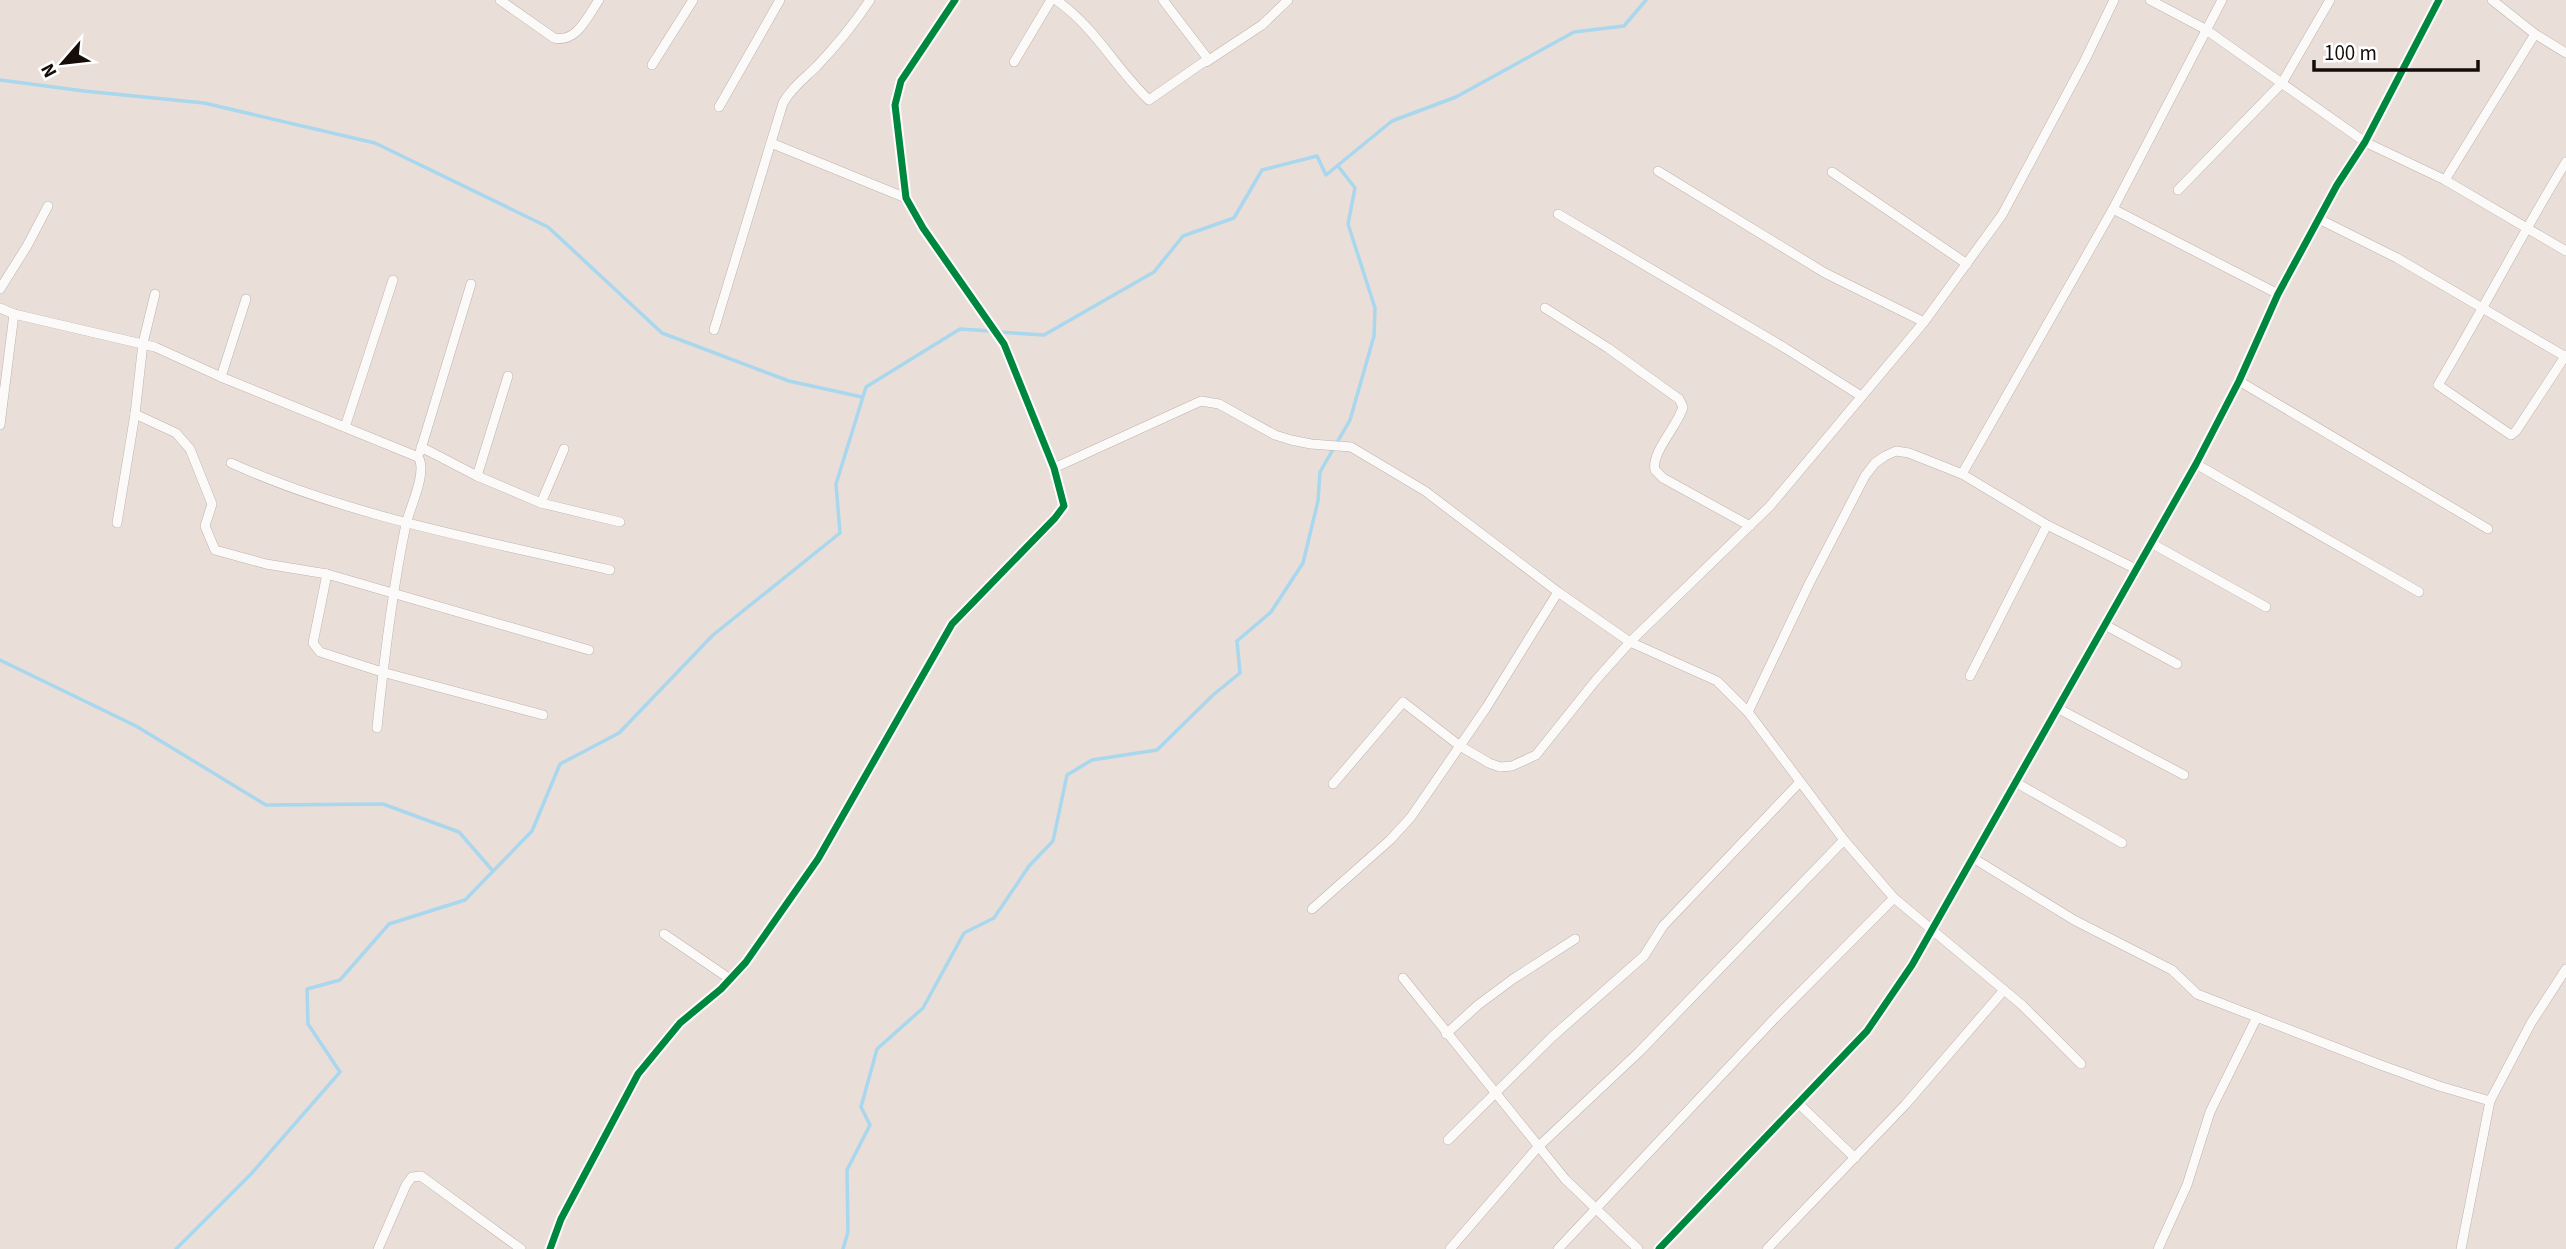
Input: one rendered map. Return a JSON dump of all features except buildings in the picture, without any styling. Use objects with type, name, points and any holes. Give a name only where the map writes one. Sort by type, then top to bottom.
[{"type":"street","points":[[500,0],[554,38],[564,40],[574,36],[599,0]]},
{"type":"street","points":[[652,65],[694,0]]},
{"type":"street","points":[[719,107],[780,0]]},
{"type":"street","points":[[714,330],[783,103],[792,88],[814,69],[851,29],[870,0]]},
{"type":"street","points":[[550,1249],[561,1219],[638,1074],[680,1023],[746,962],[818,859],[952,624],[1064,506],[1054,468],[1004,344],[918,220],[906,198],[896,117],[897,93],[901,81],[955,0]]},
{"type":"street","points":[[1014,62],[1051,0]]},
{"type":"street","points":[[1056,0],[1069,9],[1104,45],[1149,100],[1262,25],[1288,0]]},
{"type":"street","points":[[1163,0],[1206,55],[1206,62]]},
{"type":"street","points":[[1333,784],[1403,702],[1460,746],[1500,767],[1513,766],[1536,755],[1595,680],[1630,642],[1770,506],[1924,322],[2002,215],[2028,170],[2114,0]]},
{"type":"street","points":[[2150,0],[2205,29],[2365,142],[2445,180],[2566,251]]},
{"type":"street","points":[[1962,474],[2113,209],[2221,0]]},
{"type":"street","points":[[2178,190],[2282,83],[2330,0]]},
{"type":"street","points":[[1659,1249],[1867,1031],[1932,932],[2196,464],[2239,381],[2278,294],[2337,185],[2365,142],[2404,62],[2439,0]]},
{"type":"street","points":[[2492,0],[2535,34],[2566,54]]},
{"type":"street","points":[[2445,180],[2535,34]]},
{"type":"street","points":[[771,143],[906,198]]},
{"type":"street","points":[[2319,219],[2397,258],[2484,308],[2566,356],[2511,435],[2438,385],[2484,308],[2527,227],[2566,162]]},
{"type":"street","points":[[1658,171],[1825,273],[1924,322]]},
{"type":"street","points":[[1832,172],[1967,264]]},
{"type":"street","points":[[0,289],[48,206]]},
{"type":"street","points":[[2113,209],[2278,294]]},
{"type":"street","points":[[1558,214],[1785,348],[1861,397]]},
{"type":"street","points":[[345,427],[393,280]]},
{"type":"street","points":[[377,728],[389,614],[407,522],[422,466],[419,452],[471,284]]},
{"type":"street","points":[[117,523],[135,414],[143,344],[155,294]]},
{"type":"street","points":[[221,377],[246,299]]},
{"type":"street","points":[[0,308],[14,314],[143,344],[345,427],[419,452],[541,503],[620,522]]},
{"type":"street","points":[[1545,308],[1679,399],[1684,407],[1680,419],[1655,457],[1655,470],[1663,478],[1750,526]]},
{"type":"street","points":[[0,425],[14,314]]},
{"type":"street","points":[[477,476],[509,376]]},
{"type":"street","points":[[2239,381],[2488,529]]},
{"type":"street","points":[[1054,468],[1201,401],[1211,401],[1283,438],[1311,444],[1351,447],[1425,491],[1558,592],[1630,642],[1717,681],[1748,712],[1799,783],[1894,898],[2004,990],[2081,1064]]},
{"type":"street","points":[[135,414],[176,433],[190,449],[212,504],[205,526],[215,550],[266,564],[327,575],[589,650]]},
{"type":"street","points":[[541,503],[564,449]]},
{"type":"street","points":[[1748,712],[1809,584],[1866,476],[1875,463],[1896,451],[1909,453],[1962,474],[2048,525],[2136,569]]},
{"type":"street","points":[[231,463],[279,485],[407,522],[610,570]]},
{"type":"street","points":[[2196,464],[2419,592]]},
{"type":"street","points":[[1970,676],[2048,525]]},
{"type":"street","points":[[2151,543],[2266,607]]},
{"type":"street","points":[[327,575],[313,643],[314,648],[320,652],[382,672],[543,715]]},
{"type":"street","points":[[1312,909],[1390,840],[1430,791],[1558,592]]},
{"type":"street","points":[[2105,625],[2177,664]]},
{"type":"street","points":[[2057,708],[2185,775]]},
{"type":"street","points":[[2015,782],[2122,843]]},
{"type":"street","points":[[1448,1140],[1552,1037],[1644,957],[1663,926],[1799,783]]},
{"type":"street","points":[[1450,1249],[1538,1147],[1639,1052],[1844,840]]},
{"type":"street","points":[[1973,858],[2074,920],[2172,970],[2197,994],[2415,1077],[2490,1101]]},
{"type":"street","points":[[1558,1249],[1775,1018],[1894,898]]},
{"type":"street","points":[[664,934],[730,979]]},
{"type":"street","points":[[1446,1034],[1478,1005],[1513,979],[1575,939]]},
{"type":"street","points":[[2461,1249],[2490,1101],[2531,1023],[2566,969]]},
{"type":"street","points":[[1403,978],[1538,1147],[1566,1179],[1638,1249]]},
{"type":"street","points":[[1767,1249],[1905,1105],[2004,990]]},
{"type":"street","points":[[2158,1249],[2187,1185],[2210,1112],[2257,1017]]},
{"type":"street","points":[[1799,1104],[1855,1158]]},
{"type":"street","points":[[378,1249],[407,1185],[412,1177],[421,1176],[521,1249]]},
{"type":"waterway","points":[[999,332],[1044,335],[1154,272],[1183,236],[1234,218],[1262,170],[1317,156],[1326,175],[1392,121],[1456,97],[1574,32],[1624,26],[1646,0]]},
{"type":"waterway","points":[[0,80],[204,103],[375,143],[548,227],[662,333],[789,381],[862,397]]},
{"type":"waterway","points":[[843,1249],[848,1232],[847,1170],[870,1125],[861,1107],[877,1049],[923,1008],[964,933],[994,918],[1029,866],[1053,841],[1067,775],[1092,760],[1157,750],[1213,695],[1240,673],[1237,641],[1271,612],[1303,563],[1318,501],[1320,472],[1350,420],[1374,336],[1375,308],[1348,224],[1355,188],[1338,166]]},
{"type":"waterway","points":[[176,1249],[252,1173],[340,1072],[308,1024],[307,989],[340,980],[389,924],[465,900],[532,831],[560,764],[619,733],[713,635],[840,533],[836,484],[866,387],[960,329],[991,331]]},
{"type":"waterway","points":[[0,660],[136,726],[266,805],[383,804],[459,832],[493,871]]},
{"type":"cycle path","points":[[550,1249],[561,1219],[638,1074],[680,1023],[721,989],[746,962],[818,859],[952,624],[1064,506],[1054,468],[1004,344],[923,228],[906,198],[895,105],[901,81],[955,0]]},
{"type":"cycle path","points":[[1659,1249],[1867,1031],[1912,965],[2196,464],[2239,381],[2278,294],[2337,185],[2365,142],[2439,0]]}]
